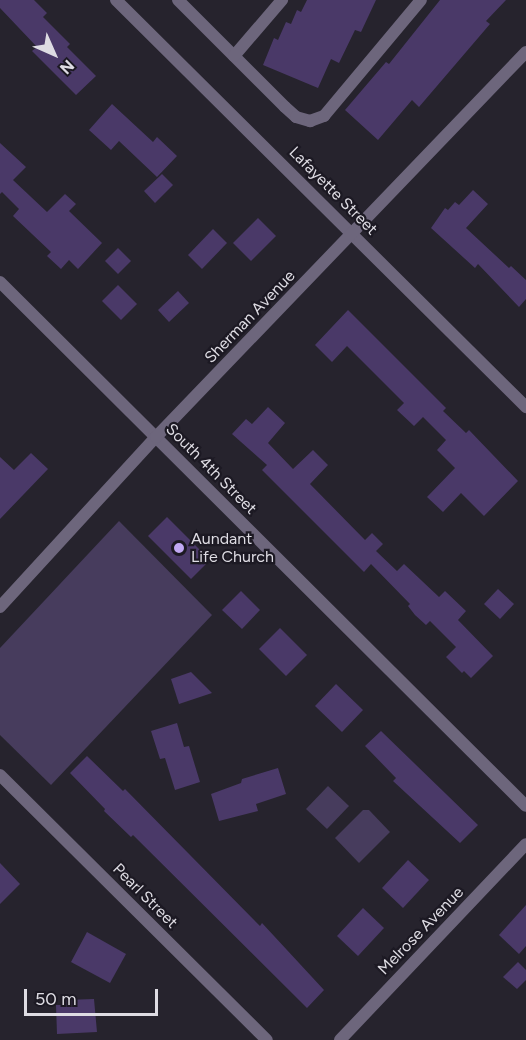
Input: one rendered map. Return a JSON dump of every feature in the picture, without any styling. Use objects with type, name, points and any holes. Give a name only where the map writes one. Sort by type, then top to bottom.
[{"type":"street","name":"Lafayette Street","points":[[116,0],[526,407]]},
{"type":"street","points":[[178,0],[296,117],[310,121],[324,116],[421,0]]},
{"type":"street","points":[[234,56],[282,0]]},
{"type":"street","name":"Sherman Avenue","points":[[0,607],[156,437],[526,52]]},
{"type":"street","name":"South 4th Street","points":[[0,282],[526,806]]},
{"type":"street","name":"Pearl Street","points":[[0,775],[267,1040]]},
{"type":"street","name":"Melrose Avenue","points":[[340,1040],[526,844]]},
{"type":"shaded area","points":[[119,521],[212,615],[51,785],[0,735],[0,648]]},
{"type":"shaded area","points":[[328,786],[349,806],[327,829],[306,809]]},
{"type":"shaded area","points":[[363,810],[369,810],[390,832],[359,863],[335,838]]},
{"type":"building","points":[[0,0],[34,0],[47,13],[43,17],[70,44],[67,47],[96,76],[76,95],[32,51],[37,47],[0,8]]},
{"type":"building","points":[[307,0],[376,0],[361,32],[355,30],[339,63],[331,59],[318,88],[263,65],[274,38],[278,40],[286,22],[291,24],[297,10],[301,12]]},
{"type":"building","points":[[440,0],[506,0],[486,21],[490,24],[419,107],[412,100],[378,140],[345,110],[386,62],[389,64]]},
{"type":"building","points":[[112,104],[153,142],[157,137],[177,156],[157,177],[119,141],[111,150],[89,130]]},
{"type":"building","points":[[0,143],[26,167],[13,180],[47,212],[65,194],[76,204],[69,211],[102,243],[78,269],[69,260],[61,269],[47,256],[51,252],[13,216],[19,209],[2,192],[0,194]]},
{"type":"building","points":[[162,174],[173,185],[155,203],[144,191]]},
{"type":"building","points":[[473,190],[488,204],[466,228],[509,268],[511,266],[526,280],[526,299],[519,307],[478,264],[475,268],[431,228],[445,208],[448,210],[455,202],[459,205]]},
{"type":"building","points":[[258,218],[276,236],[251,261],[233,243]]},
{"type":"building","points":[[213,229],[227,243],[202,269],[188,255]]},
{"type":"building","points":[[118,248],[131,261],[118,274],[105,261]]},
{"type":"building","points":[[118,285],[137,304],[121,320],[102,301]]},
{"type":"building","points":[[178,291],[189,303],[169,322],[158,310]]},
{"type":"building","points":[[348,310],[446,408],[443,411],[466,433],[469,430],[518,481],[484,516],[461,493],[443,512],[427,497],[455,468],[437,450],[446,440],[423,417],[414,426],[397,410],[404,403],[347,346],[332,362],[315,345]]},
{"type":"building","points":[[268,407],[285,423],[268,443],[293,469],[313,450],[328,465],[310,484],[365,540],[372,533],[383,544],[376,551],[397,571],[404,564],[439,597],[445,591],[466,611],[458,620],[493,656],[471,678],[464,671],[462,673],[446,657],[456,647],[430,621],[426,625],[415,615],[408,606],[410,604],[371,564],[364,572],[262,470],[267,465],[232,434],[246,419],[252,424]]},
{"type":"building","points":[[31,453],[48,469],[0,519],[0,457],[14,470]]},
{"type":"building","name":"Aundant Life Church","points":[[167,517],[210,560],[191,579],[148,536]]},
{"type":"building","points":[[498,589],[514,604],[500,619],[484,604]]},
{"type":"building","points":[[241,591],[260,610],[242,629],[222,610]]},
{"type":"building","points":[[280,628],[307,655],[286,676],[259,649]]},
{"type":"building","points":[[191,672],[212,693],[179,704],[171,679]]},
{"type":"building","points":[[336,684],[363,710],[342,732],[315,706]]},
{"type":"building","points":[[177,723],[184,747],[189,746],[200,782],[175,790],[165,758],[160,759],[151,731]]},
{"type":"building","points":[[381,731],[478,825],[460,843],[393,781],[396,778],[365,746]]},
{"type":"building","points":[[87,756],[123,791],[125,789],[260,926],[262,923],[324,990],[307,1008],[133,835],[131,837],[104,811],[105,809],[70,773]]},
{"type":"building","points":[[278,768],[286,794],[256,804],[258,811],[219,821],[211,794],[241,783],[242,779]]},
{"type":"building","points":[[408,860],[429,880],[403,908],[382,888]]},
{"type":"building","points":[[0,863],[20,884],[0,904]]},
{"type":"building","points":[[526,905],[526,946],[519,954],[499,935]]},
{"type":"building","points":[[363,908],[384,928],[358,956],[337,936]]},
{"type":"building","points":[[87,932],[126,954],[110,983],[71,962]]},
{"type":"building","points":[[518,962],[526,970],[526,980],[517,989],[503,977]]},
{"type":"building","points":[[94,999],[97,1032],[57,1034],[56,1005],[66,1005],[66,1000]]},
{"type":"place","name":"Aundant Life Church","points":[[179,548]]}]
